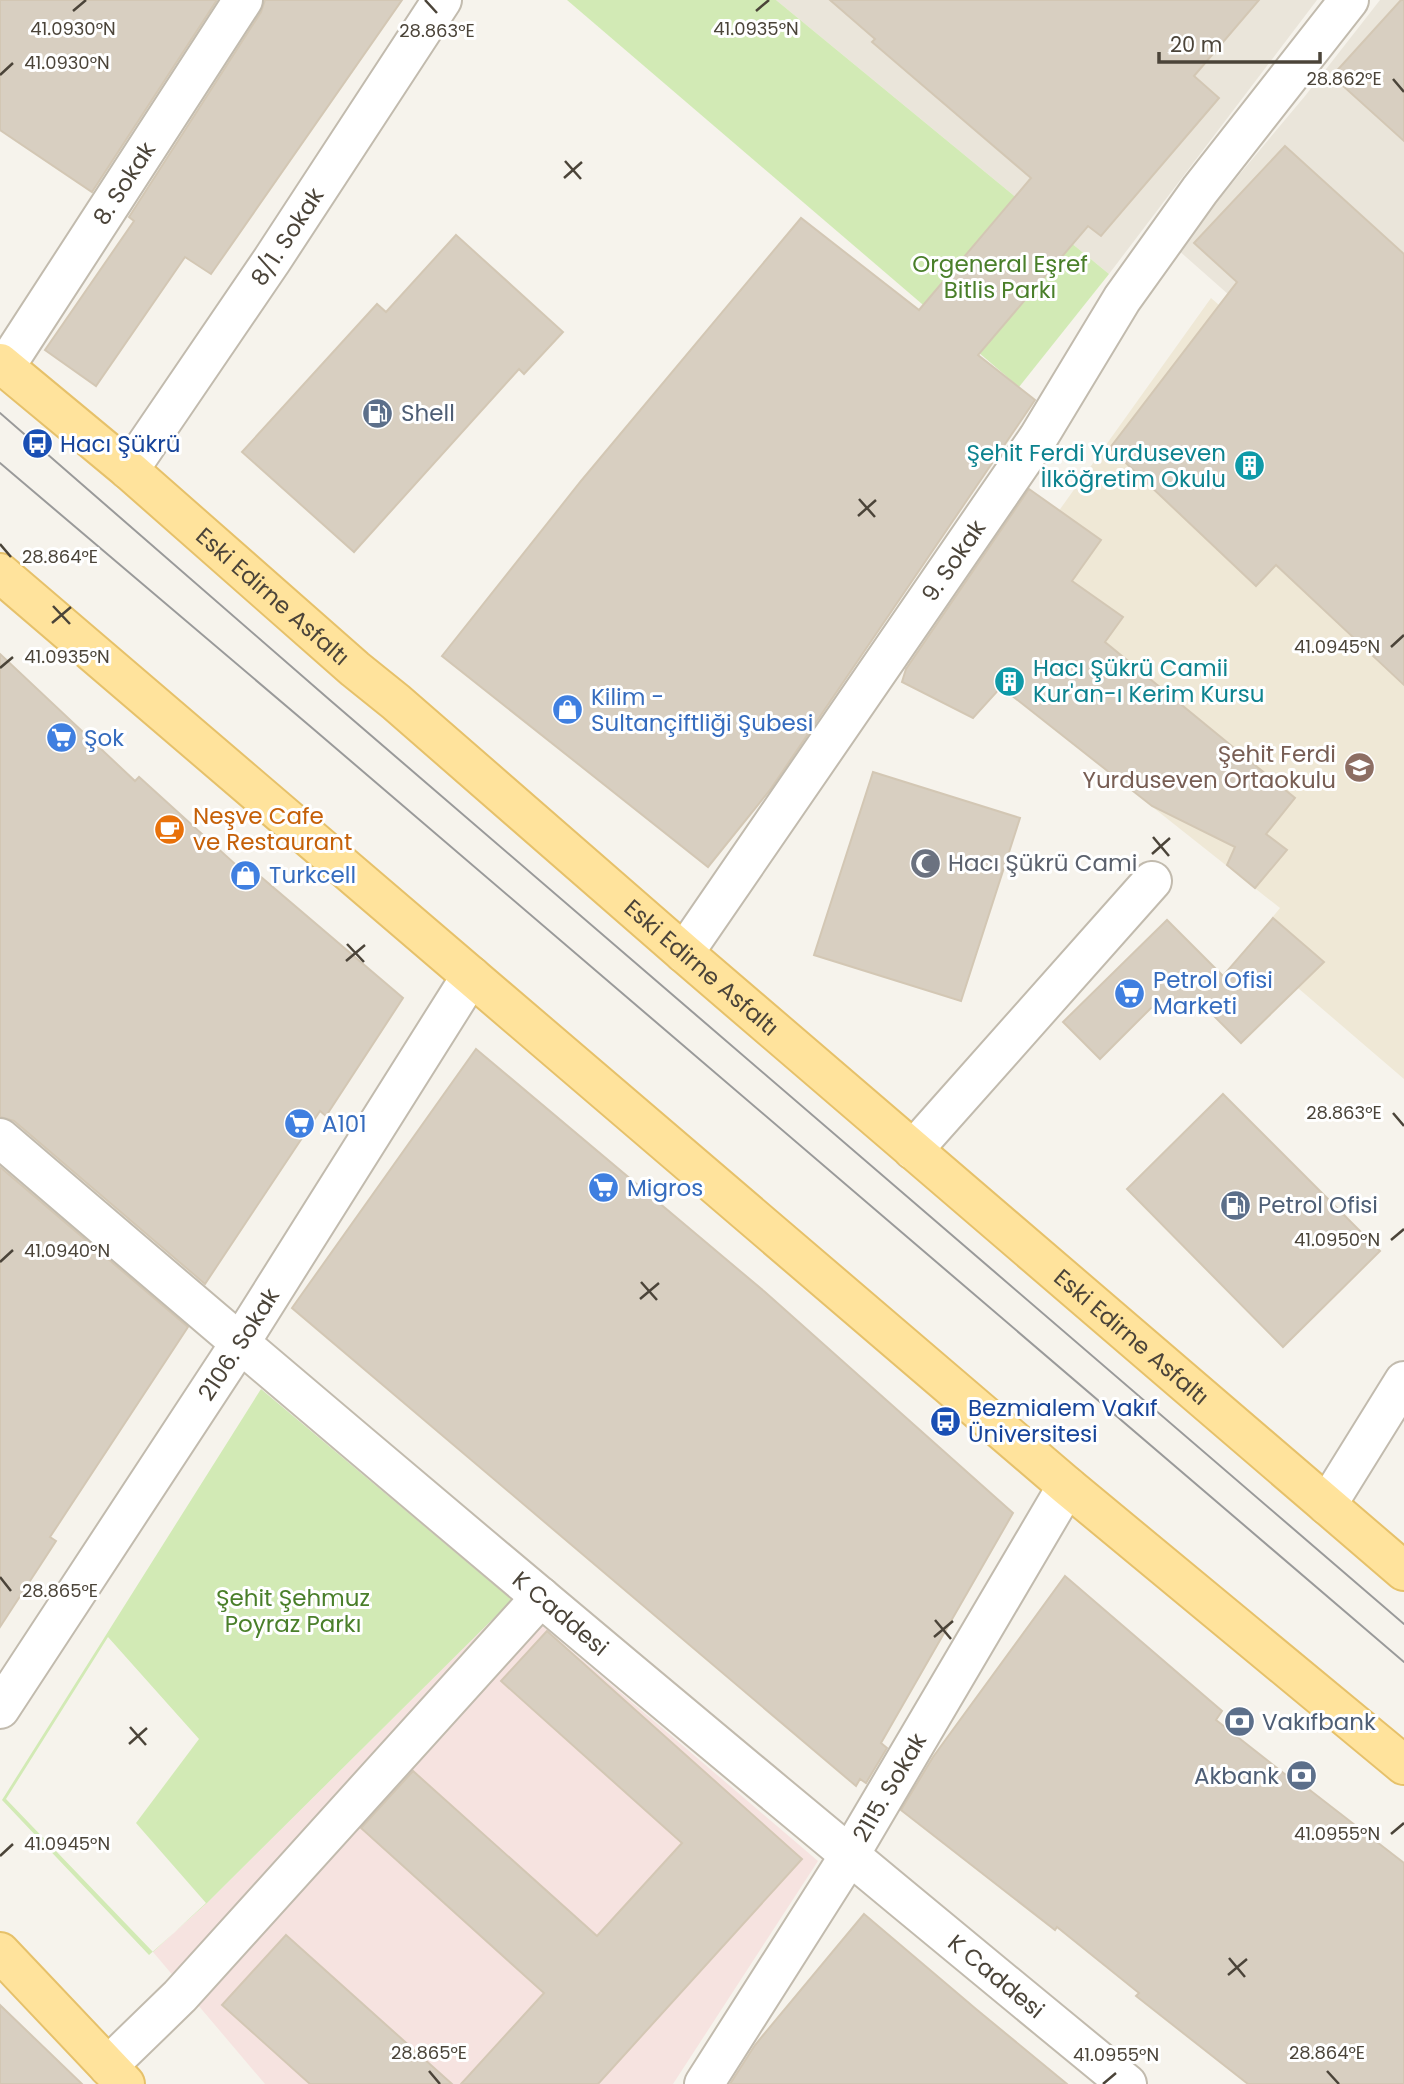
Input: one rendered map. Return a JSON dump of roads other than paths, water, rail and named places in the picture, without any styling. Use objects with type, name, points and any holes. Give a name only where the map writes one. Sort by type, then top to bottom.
[{"type":"main road","name":"Eski Edirne Asfaltı","points":[[3,365],[129,470],[355,669],[1404,1571]]},
{"type":"main road","points":[[3,583],[471,976],[1068,1486],[1404,1765]]},
{"type":"main road","points":[[0,1952],[116,2075]]},
{"type":"street","name":"8. Sokak","points":[[3,365],[243,0]]},
{"type":"street","name":"8/1. Sokak","points":[[129,470],[272,260],[442,0]]},
{"type":"street","name":"9. Sokak","points":[[684,953],[1038,438],[1122,299],[1200,190],[1349,0]]},
{"type":"street","points":[[913,1150],[1152,881]]},
{"type":"street","name":"2106. Sokak","points":[[0,1709],[240,1343],[471,976]]},
{"type":"street","name":"K Caddesi","points":[[0,1138],[849,1856],[1127,2084]]},
{"type":"street","points":[[1327,1505],[1404,1381]]},
{"type":"street","name":"2115. Sokak","points":[[704,2084],[849,1856],[1068,1486]]},
{"type":"street","points":[[116,2075],[180,1996],[541,1597]]},
{"type":"tram line","points":[[0,413],[1404,1624]]},
{"type":"tram line","points":[[0,463],[1404,1662]]},
{"type":"place","name":"Shell","points":[[378,413]]},
{"type":"place","name":"Hacı Şükrü","points":[[37,444]]},
{"type":"place","name":"Şehit Ferdi Yurduseven İlköğretim Okulu","points":[[1249,466]]},
{"type":"place","name":"Hacı Şükrü Camii Kur'an-ı Kerim Kursu","points":[[1010,681]]},
{"type":"place","name":"Kilim - Sultançiftliği Şubesi","points":[[568,710]]},
{"type":"place","name":"Şok","points":[[61,738]]},
{"type":"place","name":"Şehit Ferdi Yurduseven Ortaokulu","points":[[1359,767]]},
{"type":"place","name":"Neşve Cafe ve Restaurant","points":[[170,829]]},
{"type":"place","name":"Hacı Şükrü Cami","points":[[925,863]]},
{"type":"place","name":"Turkcell","points":[[246,875]]},
{"type":"place","name":"Petrol Ofisi Marketi","points":[[1130,993]]},
{"type":"place","name":"A101","points":[[299,1124]]},
{"type":"place","name":"Migros","points":[[604,1188]]},
{"type":"place","name":"Petrol Ofisi","points":[[1235,1205]]},
{"type":"place","name":"Bezmialem Vakıf Üniversitesi","points":[[945,1421]]},
{"type":"place","name":"Vakıfbank","points":[[1239,1722]]},
{"type":"place","name":"Akbank","points":[[1302,1776]]},
{"type":"park label","name":"Orgeneral Eşref Bitlis Parkı","points":[[1000,277]]},
{"type":"park label","name":"Şehit Şehmuz Poyraz Parkı","points":[[293,1611]]}]
